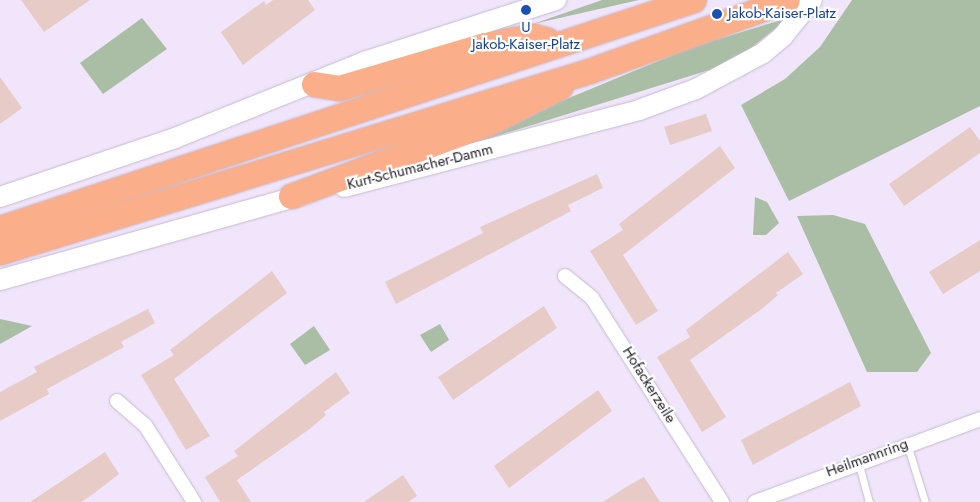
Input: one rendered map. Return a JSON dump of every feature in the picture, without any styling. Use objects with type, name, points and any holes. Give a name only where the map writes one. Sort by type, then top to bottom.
[{"type":"highway","points":[[0,228],[557,43],[694,0]]},
{"type":"highway","points":[[0,252],[589,71],[787,0]]},
{"type":"highway","points":[[314,84],[340,88],[486,45],[533,36],[557,43]]},
{"type":"highway","points":[[291,196],[527,107],[589,71]]},
{"type":"main road","points":[[0,197],[175,138],[314,84],[364,62],[556,0]]},
{"type":"main road","name":"Kurt-Schumacher-Damm","points":[[0,280],[291,196],[328,191],[639,110],[696,89],[763,53],[783,36],[812,0]]},
{"type":"street","name":"Hofackerzeile","points":[[565,276],[596,303],[722,502]]},
{"type":"street","points":[[117,401],[145,425],[194,502]]},
{"type":"street","name":"Heilmannring","points":[[755,502],[858,461],[980,419]]},
{"type":"lane","points":[[907,443],[925,502]]},
{"type":"lane","points":[[858,461],[869,502]]},
{"type":"green space","points":[[602,0],[639,0],[533,24]]},
{"type":"green space","points":[[852,0],[980,0],[980,106],[789,201],[741,105],[785,79],[820,47]]},
{"type":"green space","points":[[142,18],[167,49],[103,94],[80,63]]},
{"type":"green space","points":[[788,18],[750,49],[719,67],[419,160],[692,47]]},
{"type":"green space","points":[[755,197],[767,202],[779,223],[766,235],[753,235]]},
{"type":"green space","points":[[833,215],[865,224],[931,353],[917,372],[867,372],[797,216]]},
{"type":"green space","points":[[0,319],[32,326],[0,344]]},
{"type":"green space","points":[[440,324],[449,340],[431,352],[420,335]]},
{"type":"green space","points":[[314,326],[330,350],[305,365],[290,344]]},
{"type":"building","points":[[21,0],[90,0],[44,32]]},
{"type":"building","points":[[273,0],[308,0],[315,10],[243,65],[221,32],[264,1],[266,5]]},
{"type":"building","points":[[0,77],[22,108],[0,124]]},
{"type":"building","points":[[706,114],[712,131],[670,145],[664,127]]},
{"type":"building","points":[[970,127],[980,141],[980,153],[904,206],[889,184]]},
{"type":"building","points":[[720,146],[735,168],[623,255],[658,311],[636,325],[590,251],[623,230],[619,224]]},
{"type":"building","points":[[597,174],[603,188],[568,205],[571,211],[396,304],[385,282],[483,233],[480,227]]},
{"type":"building","points":[[980,240],[980,271],[943,294],[929,272]]},
{"type":"building","points":[[788,252],[803,274],[776,293],[778,295],[763,308],[690,360],[726,417],[702,432],[657,357],[690,337],[686,330]]},
{"type":"building","points":[[272,271],[287,293],[174,379],[210,436],[186,450],[141,375],[174,355],[170,350]]},
{"type":"building","points":[[544,306],[557,328],[453,400],[438,377]]},
{"type":"building","points":[[148,309],[155,323],[121,342],[124,347],[47,389],[49,394],[0,421],[0,392],[37,372],[34,367]]},
{"type":"building","points":[[336,372],[350,393],[324,412],[326,415],[311,428],[237,480],[251,502],[220,502],[205,477],[238,456],[234,451]]},
{"type":"building","points":[[850,382],[861,406],[753,465],[741,440]]},
{"type":"building","points":[[598,390],[612,411],[509,488],[494,466]]},
{"type":"building","points":[[105,452],[119,474],[81,502],[30,502]]},
{"type":"building","points":[[403,475],[417,496],[408,502],[364,502]]},
{"type":"building","points":[[644,477],[660,502],[603,502],[626,487]]},
{"type":"place","name":"U Jakob-Kaiser-Platz","points":[[526,10]]},
{"type":"place","name":"Jakob-Kaiser-Platz","points":[[717,14]]}]
